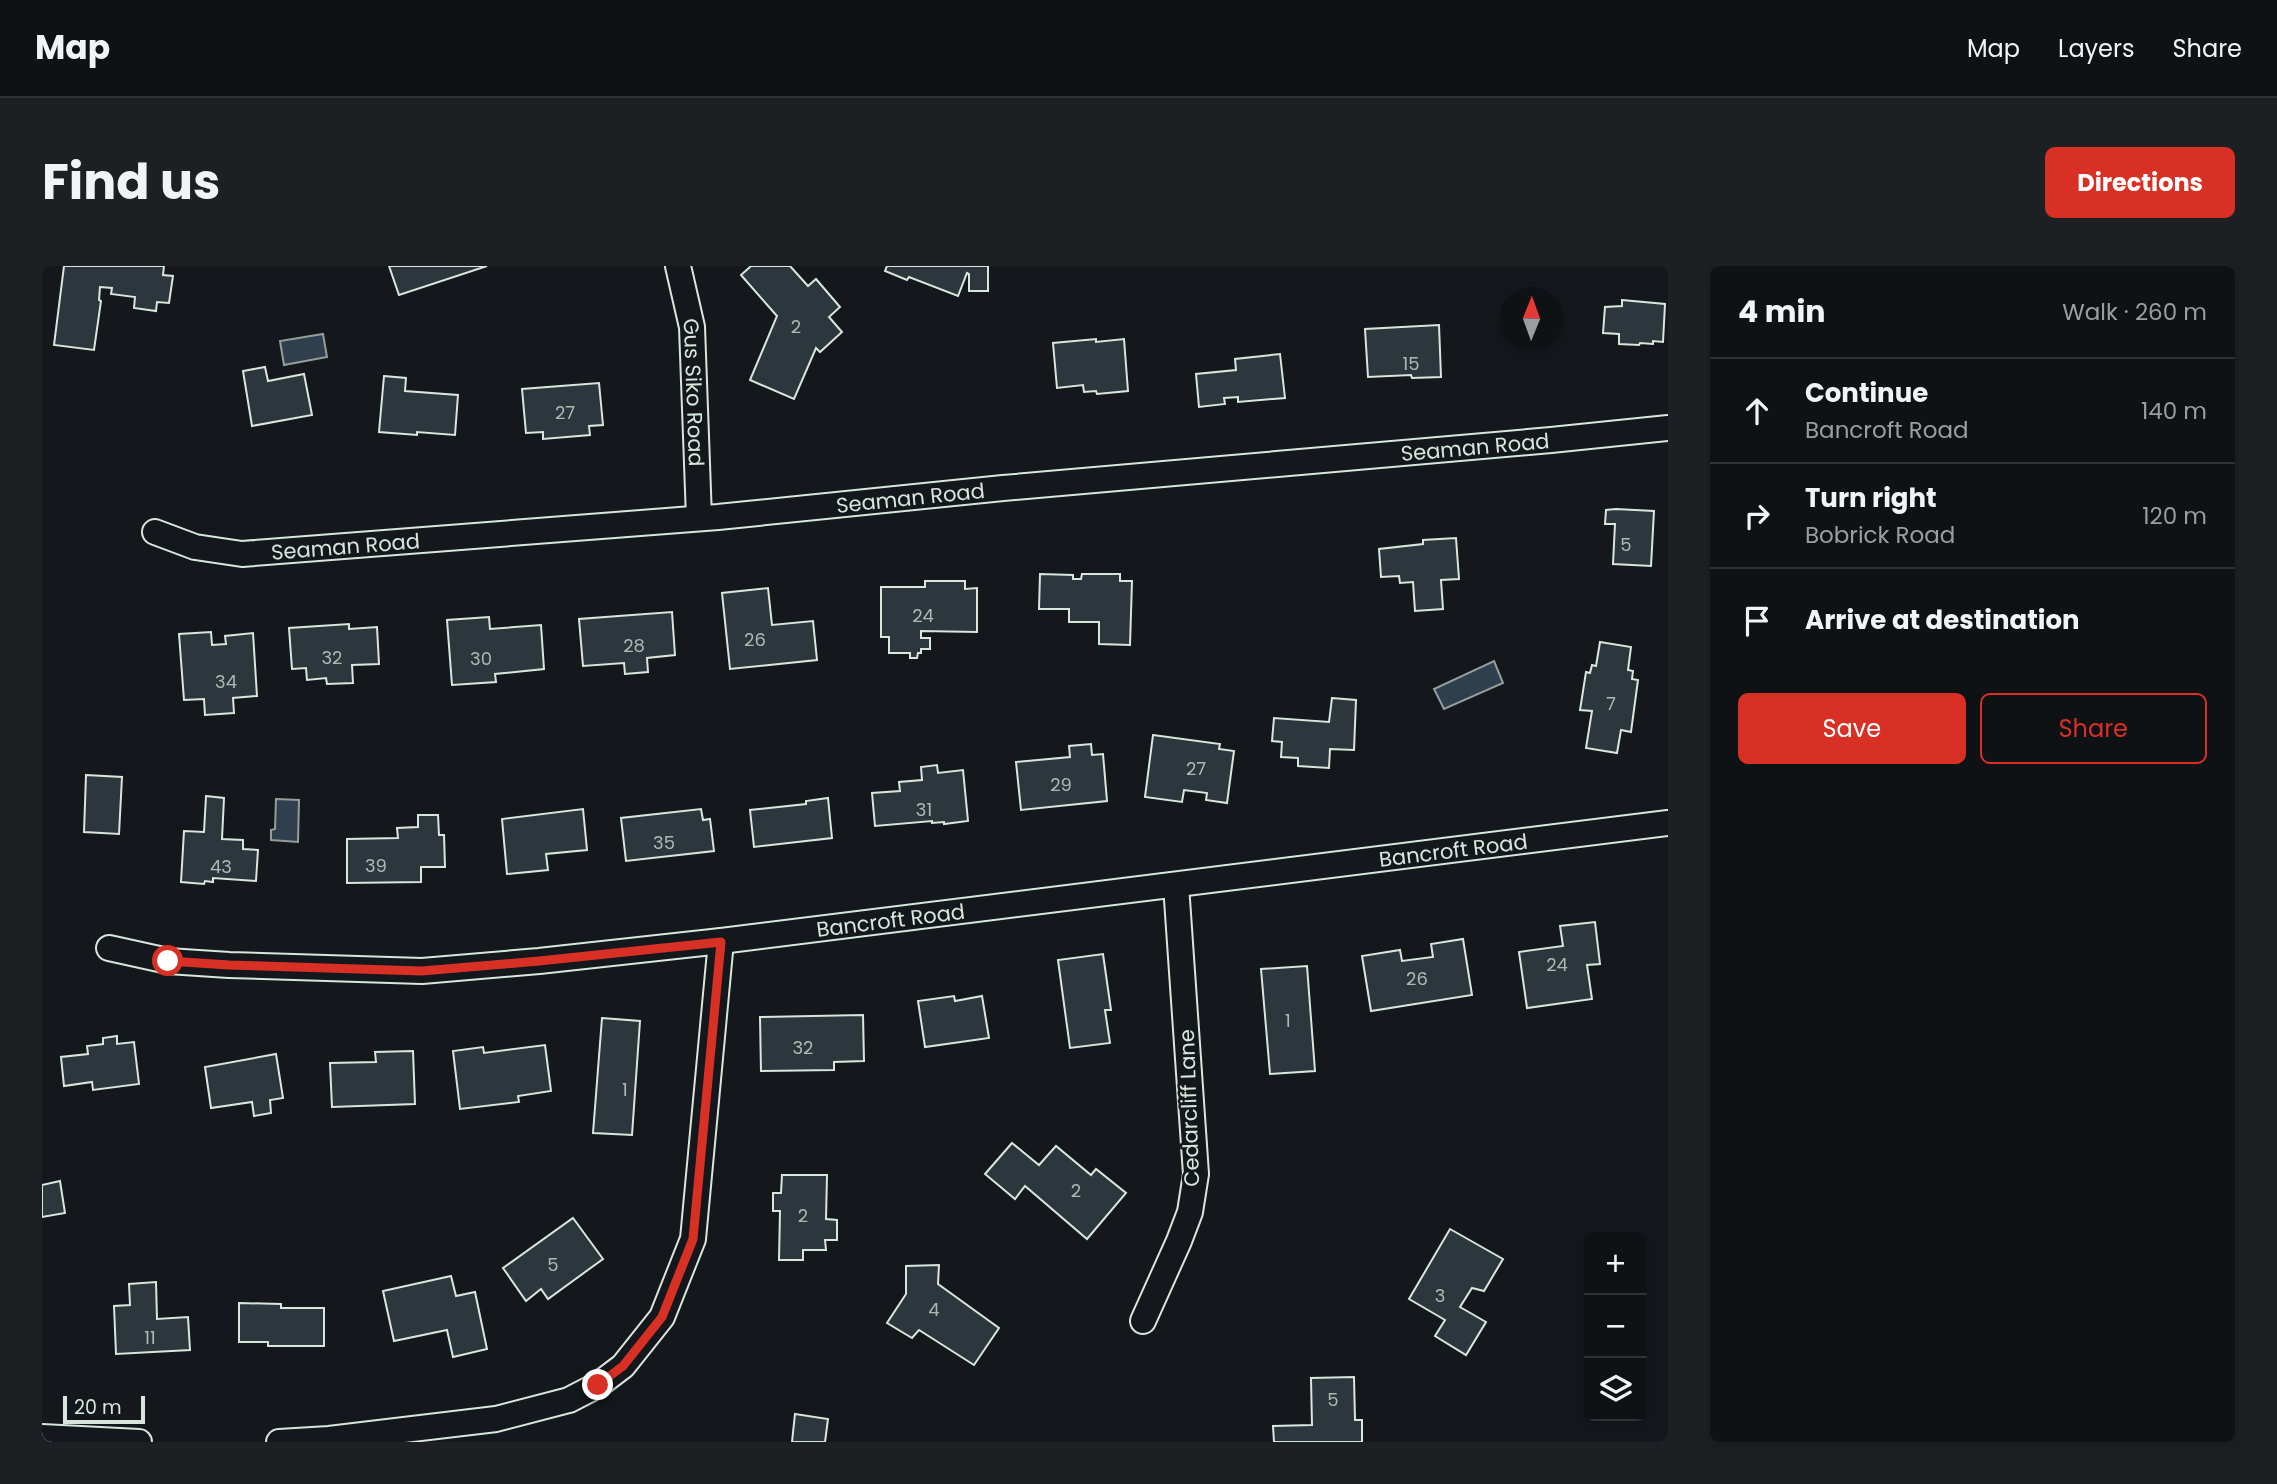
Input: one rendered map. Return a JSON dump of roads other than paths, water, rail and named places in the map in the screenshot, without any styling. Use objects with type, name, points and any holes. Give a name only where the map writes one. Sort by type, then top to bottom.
[{"type":"street","name":"Gus Siko Road","points":[[678,266],[692,327],[699,518]]},
{"type":"street","name":"Seaman Road","points":[[155,532],[195,547],[242,554],[699,518],[1668,428]]},
{"type":"street","name":"Bancroft Road","points":[[109,948],[168,961],[422,971],[721,942],[1668,822]]},
{"type":"street","name":"Cedarcliff Lane","points":[[1143,1321],[1190,1212],[1196,1174],[1176,885]]},
{"type":"street","points":[[279,1442],[329,1439],[496,1419],[569,1400],[598,1385],[623,1366],[662,1317],[693,1239],[721,942]]},
{"type":"street","points":[[42,1437],[139,1442]]},
{"type":"water","points":[[323,334],[327,357],[284,365],[280,341]]},
{"type":"water","points":[[1494,661],[1503,683],[1444,709],[1434,689]]},
{"type":"water","points":[[276,799],[299,800],[298,842],[271,840],[271,830],[275,829]]}]
